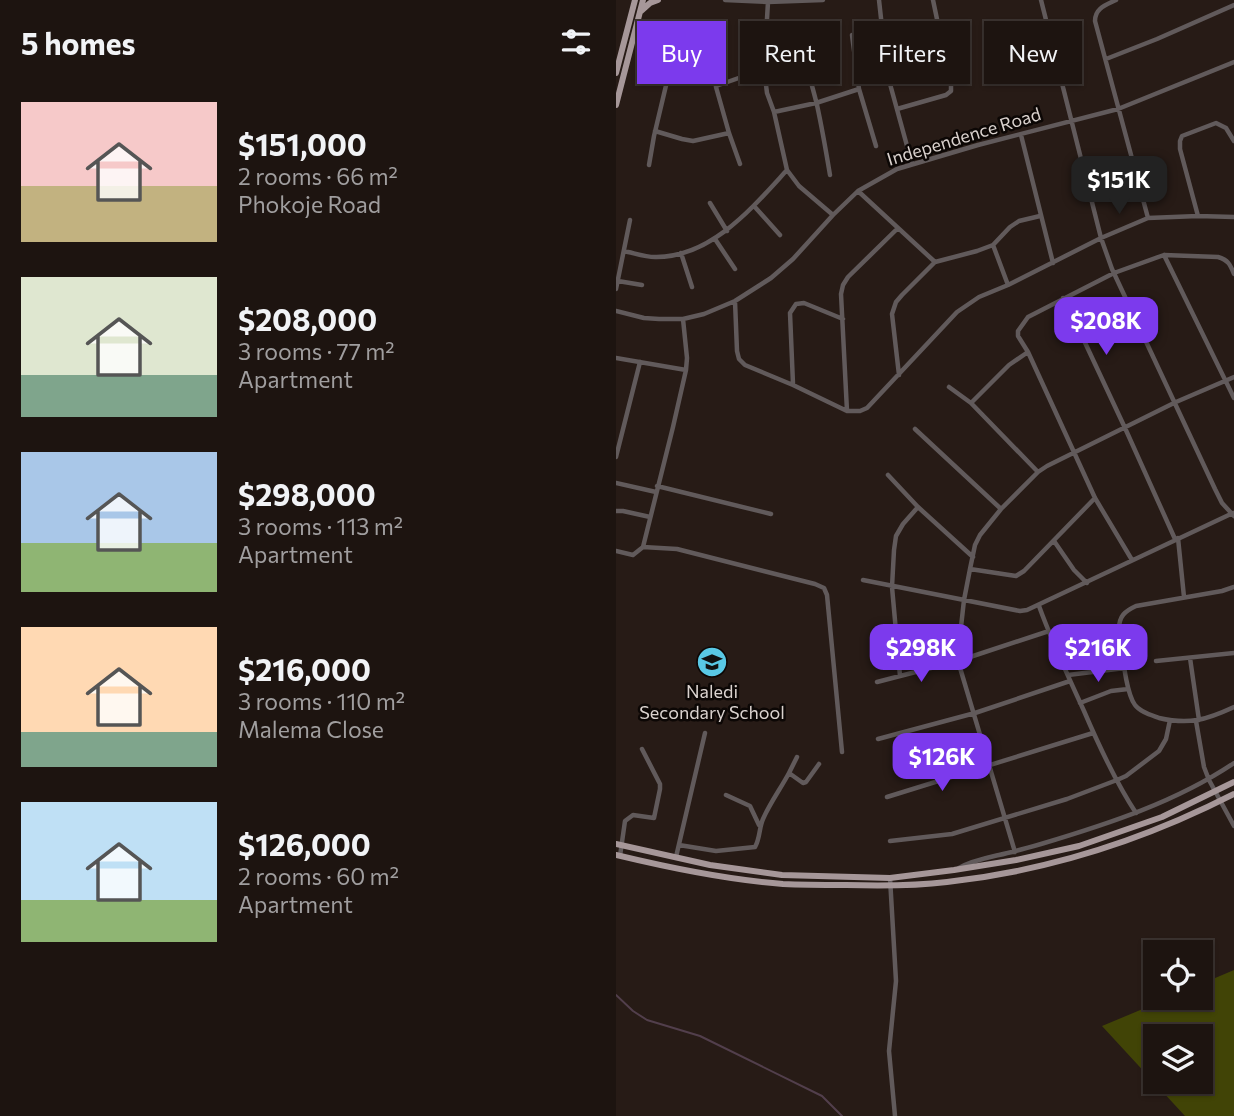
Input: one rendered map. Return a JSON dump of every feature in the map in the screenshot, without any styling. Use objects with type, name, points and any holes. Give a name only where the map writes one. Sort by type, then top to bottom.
[{"type":"main road","points":[[628,0],[631,13]]},
{"type":"main road","points":[[616,73],[635,0]]},
{"type":"main road","points":[[616,105],[643,0]]},
{"type":"main road","points":[[640,13],[659,0]]},
{"type":"main road","points":[[619,845],[710,865],[782,875],[890,878],[1016,860],[1079,846],[1162,817],[1234,782]]},
{"type":"main road","points":[[618,855],[706,874],[782,884],[890,886],[946,883],[1019,871],[1083,855],[1166,825],[1234,794]]},
{"type":"street","points":[[725,0],[823,0]]},
{"type":"street","points":[[879,0],[887,73],[912,164]]},
{"type":"street","points":[[897,109],[946,95],[951,91],[933,0]]},
{"type":"street","points":[[863,580],[1020,611],[1027,610],[1233,514],[1222,503],[1215,489],[1114,273],[1101,238],[1041,0]]},
{"type":"street","points":[[1116,0],[1102,6],[1095,16],[1148,218]]},
{"type":"street","points":[[767,21],[768,2]]},
{"type":"street","points":[[1106,60],[1234,5]]},
{"type":"street","points":[[649,165],[678,35],[684,31],[713,38],[716,87],[740,164]]},
{"type":"street","points":[[852,35],[859,89],[876,146]]},
{"type":"street","name":"Independence Road","points":[[616,311],[644,318],[683,319],[704,314],[735,301],[771,278],[793,259],[858,191],[883,176],[912,164],[978,145],[1118,109],[1234,62]]},
{"type":"street","points":[[716,87],[740,78]]},
{"type":"street","points":[[766,84],[787,170],[799,186],[833,215]]},
{"type":"street","points":[[810,84],[830,175]]},
{"type":"street","points":[[774,112],[816,103],[859,89]]},
{"type":"street","points":[[1198,216],[1180,149],[1182,135],[1216,123],[1226,128],[1234,141]]},
{"type":"street","points":[[655,131],[693,141],[729,133]]},
{"type":"street","points":[[1021,135],[1053,263]]},
{"type":"street","points":[[624,251],[652,257],[681,253],[715,239],[754,206],[787,170]]},
{"type":"street","points":[[858,191],[935,262]]},
{"type":"street","points":[[710,203],[727,231]]},
{"type":"street","points":[[754,206],[780,235]]},
{"type":"street","points":[[899,375],[892,314],[902,295],[935,262],[993,244],[1018,221],[1040,216]]},
{"type":"street","points":[[735,301],[739,359],[746,365],[848,411],[860,411],[867,408],[957,312],[979,297],[1148,218],[1234,217]]},
{"type":"street","points":[[616,289],[630,220]]},
{"type":"street","points":[[848,411],[841,294],[843,285],[848,276],[898,228]]},
{"type":"street","points":[[715,239],[735,269]]},
{"type":"street","points":[[993,244],[1008,285]]},
{"type":"street","points":[[681,253],[692,287]]},
{"type":"street","points":[[1164,255],[1234,398]]},
{"type":"street","points":[[1132,561],[1095,498],[1017,331],[1028,317],[1063,298],[1114,273],[1164,255],[1218,257],[1230,263],[1234,274]]},
{"type":"street","points":[[618,281],[642,285]]},
{"type":"street","points":[[1063,298],[1177,539],[1184,597]]},
{"type":"street","points":[[793,385],[790,313],[793,307],[804,303],[843,319]]},
{"type":"street","points":[[616,551],[633,555],[643,547],[686,370],[683,319]]},
{"type":"street","points":[[971,403],[1009,365],[1028,352]]},
{"type":"street","points":[[616,358],[686,370]]},
{"type":"street","points":[[616,457],[640,362]]},
{"type":"street","points":[[1015,852],[958,661],[964,600],[980,535],[1001,509],[1038,472],[1176,402],[1234,377]]},
{"type":"street","points":[[949,387],[971,403],[1038,472]]},
{"type":"street","points":[[915,429],[1001,509]]},
{"type":"street","points":[[888,475],[918,507],[973,557]]},
{"type":"street","points":[[616,483],[657,489],[771,514]]},
{"type":"street","points":[[970,569],[1016,576],[1095,498]]},
{"type":"street","points":[[900,676],[892,587],[894,550],[896,536],[918,507]]},
{"type":"street","points":[[616,512],[650,517]]},
{"type":"street","points":[[1054,541],[1074,570],[1087,583]]},
{"type":"street","points":[[643,547],[677,549],[824,588],[827,594],[842,752]]},
{"type":"street","points":[[1234,587],[1222,592],[1136,606],[1122,615],[1119,621],[1128,689],[1140,710],[1151,716],[1170,720],[1197,721],[1234,707]]},
{"type":"street","points":[[1039,606],[1093,733],[1136,813]]},
{"type":"street","points":[[877,682],[958,661],[1049,631]]},
{"type":"street","points":[[1156,661],[1234,653]]},
{"type":"street","points":[[1190,658],[1204,767],[1234,826]]},
{"type":"street","points":[[878,739],[975,713],[1069,678],[1125,668]]},
{"type":"street","points":[[1080,703],[1111,691],[1128,689]]},
{"type":"street","points":[[890,841],[947,835],[1067,799],[1117,780],[1159,751],[1166,739],[1170,720]]},
{"type":"street","points":[[676,858],[705,733]]},
{"type":"street","points":[[887,797],[1093,733]]},
{"type":"street","points":[[618,855],[625,821],[633,815],[654,818],[660,784],[642,749]]},
{"type":"street","points":[[678,845],[716,851],[753,848],[758,842],[765,814],[797,757]]},
{"type":"street","points":[[954,870],[971,862],[1015,852],[1136,813],[1209,780],[1234,763]]},
{"type":"street","points":[[789,773],[805,783],[819,764]]},
{"type":"street","points":[[726,795],[750,806],[760,826]]},
{"type":"street","points":[[890,878],[896,981],[889,1051],[895,1116]]},
{"type":"shaded area","points":[[1234,970],[1234,1116],[1185,1116],[1165,1094],[1213,1094],[1213,1024],[1143,1024],[1143,1070],[1102,1026],[1143,1009],[1213,1010],[1213,979]]},
{"type":"waterway","points":[[616,995],[647,1020],[700,1036],[822,1096],[842,1116]]},
{"type":"place","name":"Naledi Secondary School","points":[[712,662]]}]
